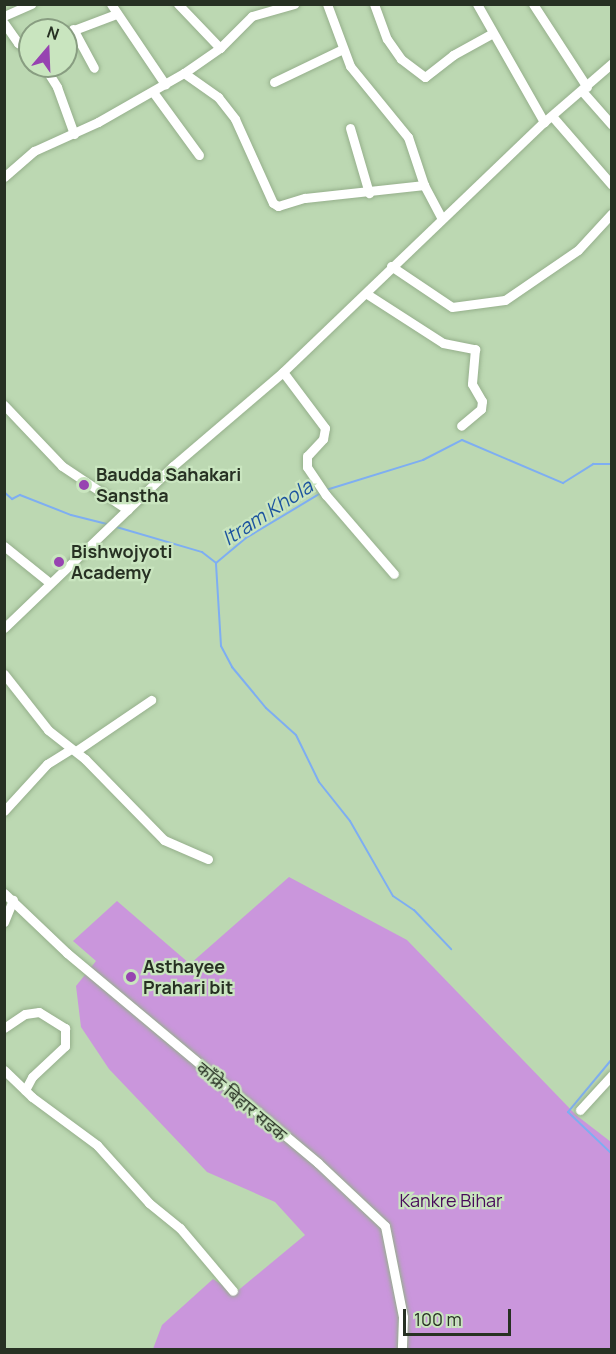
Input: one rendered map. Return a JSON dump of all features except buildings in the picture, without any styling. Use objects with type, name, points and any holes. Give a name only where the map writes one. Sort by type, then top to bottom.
[{"type":"street","points":[[4,16],[31,4]]},
{"type":"street","points":[[178,4],[220,48]]},
{"type":"street","points":[[4,177],[34,151],[74,134],[184,73],[220,48],[252,16],[294,4]]},
{"type":"street","points":[[327,4],[343,50],[362,85],[408,138],[424,185],[442,219]]},
{"type":"street","points":[[374,4],[387,39],[401,59],[425,77],[447,58],[491,34]]},
{"type":"street","points":[[477,4],[491,34],[548,119],[612,185]]},
{"type":"street","points":[[533,4],[585,89],[612,125]]},
{"type":"street","points":[[78,27],[113,9],[165,84]]},
{"type":"street","points":[[4,23],[18,43]]},
{"type":"street","points":[[78,43],[94,68]]},
{"type":"street","points":[[274,82],[343,50]]},
{"type":"street","points":[[4,628],[118,521],[173,465],[283,372],[367,294],[391,266],[548,119],[612,63]]},
{"type":"street","points":[[184,73],[218,97],[235,119],[273,203],[285,206],[305,198],[369,193],[424,185]]},
{"type":"street","points":[[51,78],[57,87],[74,134]]},
{"type":"street","points":[[153,92],[199,155]]},
{"type":"street","points":[[350,129],[369,193]]},
{"type":"street","points":[[391,266],[452,307],[505,300],[578,250],[612,213]]},
{"type":"street","points":[[367,294],[443,343],[475,349],[472,384],[482,401],[481,409],[461,426]]},
{"type":"street","points":[[283,372],[325,429],[323,439],[305,461],[323,492],[394,574]]},
{"type":"street","points":[[4,405],[62,466],[128,510]]},
{"type":"street","points":[[4,546],[50,583]]},
{"type":"street","points":[[4,674],[72,751],[164,840],[208,859]]},
{"type":"street","points":[[4,812],[48,764],[151,700]]},
{"type":"street","name":"काँक्रे बिहार सडक","points":[[4,893],[68,953],[318,1163],[386,1226],[403,1317],[402,1350]]},
{"type":"street","points":[[4,922],[13,900]]},
{"type":"street","points":[[4,1028],[26,1014],[39,1012],[65,1028],[65,1046],[32,1077],[25,1090]]},
{"type":"street","points":[[4,1070],[25,1090],[97,1145],[149,1203],[180,1228],[233,1291]]},
{"type":"street","points":[[580,1110],[612,1075]]},
{"type":"green space","name":"Kankre Bihar","points":[[289,877],[407,940],[576,1115],[611,1142],[611,1349],[153,1349],[162,1325],[213,1279],[235,1293],[305,1235],[275,1202],[207,1172],[109,1069],[81,1027],[76,986],[96,961],[73,941],[117,901],[190,964]]},
{"type":"waterway","name":"Itram Khola","points":[[326,490],[423,460],[462,440],[563,483],[593,464],[612,464]]},
{"type":"waterway","name":"Itram Khola","points":[[4,492],[12,499],[20,495],[71,515],[108,524]]},
{"type":"waterway","name":"Itram Khola","points":[[113,526],[202,552],[216,563],[246,538],[321,493]]},
{"type":"waterway","points":[[216,564],[221,646],[232,667],[266,708],[296,735],[319,782],[350,821],[393,896],[414,910],[451,949]]},
{"type":"waterway","points":[[612,1059],[568,1112],[612,1154]]},
{"type":"place","name":"Baudda Sahakari Sanstha","points":[[84,485]]},
{"type":"place","name":"Bishwojyoti Academy","points":[[59,562]]},
{"type":"place","name":"Asthayee Prahari bit","points":[[131,977]]}]
